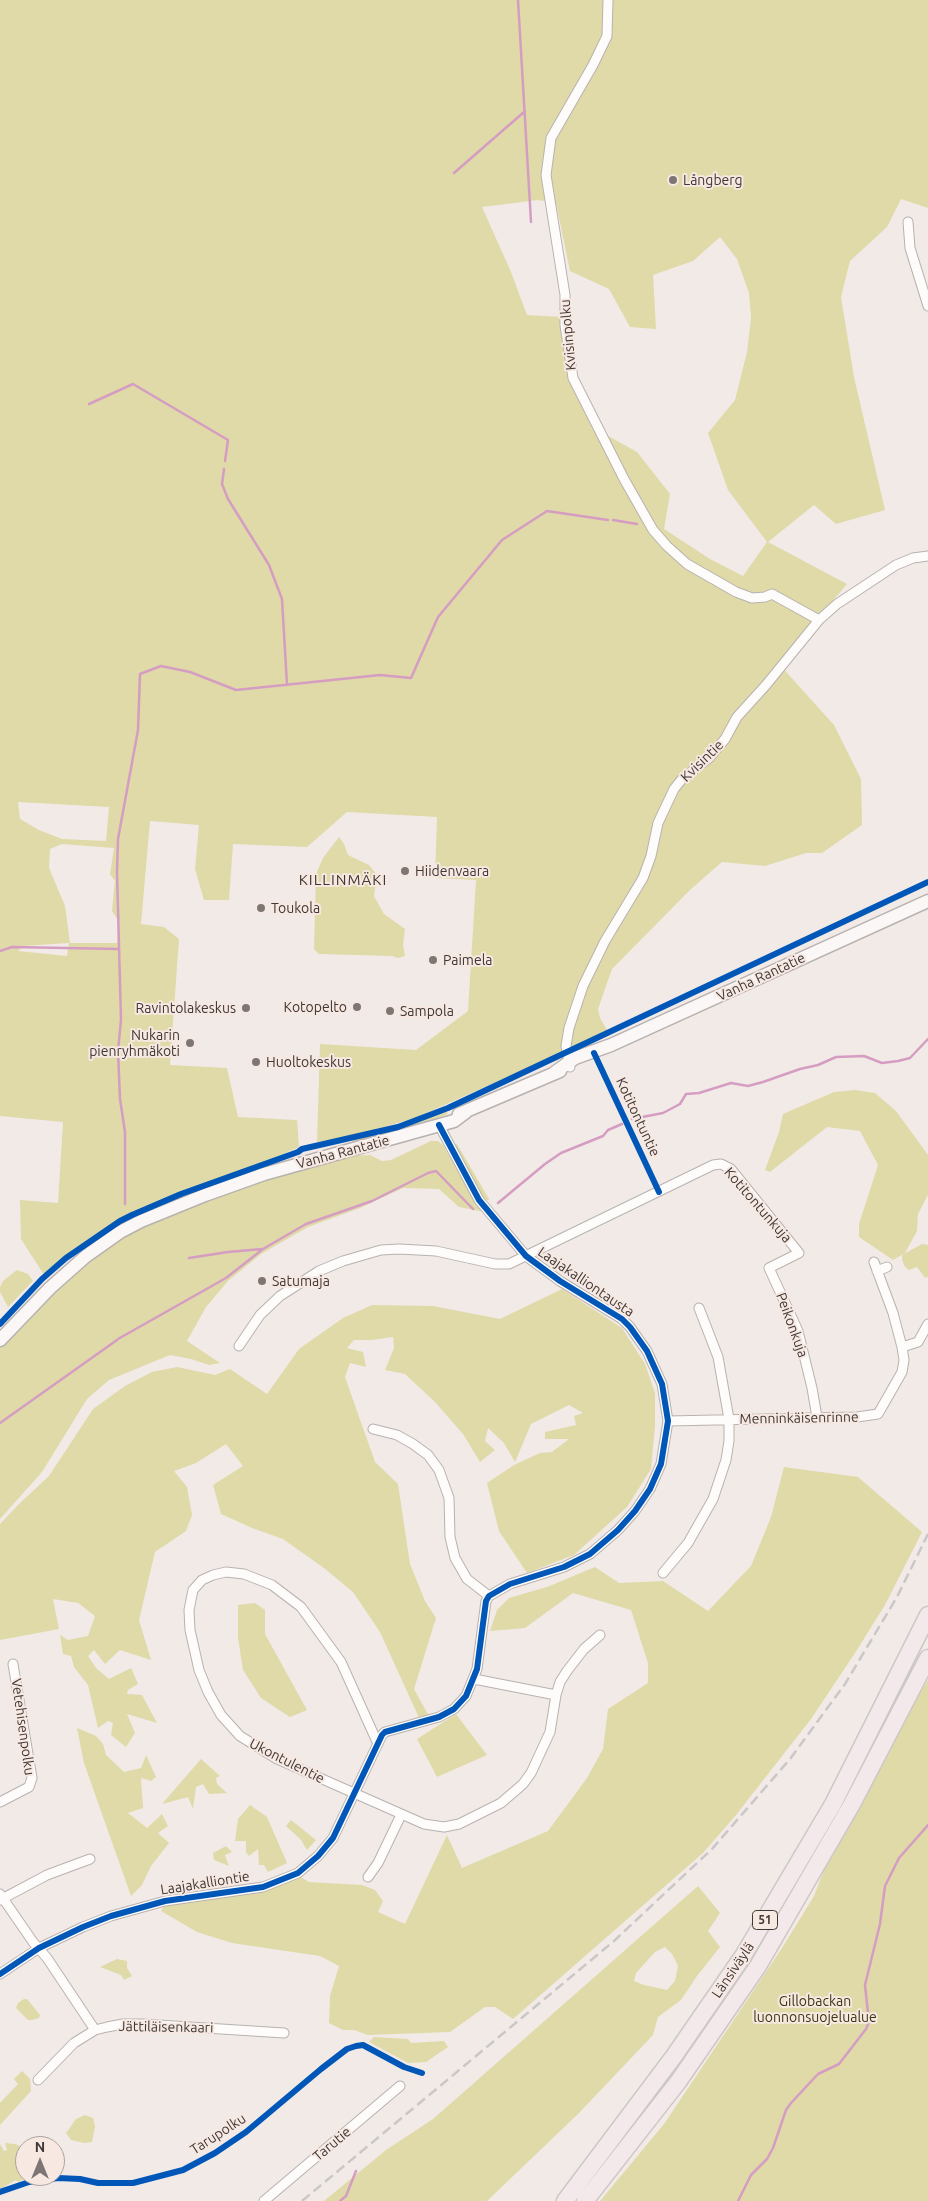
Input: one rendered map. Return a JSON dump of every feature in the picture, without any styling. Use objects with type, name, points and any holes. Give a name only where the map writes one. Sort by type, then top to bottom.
[{"type":"highway","name":"Länsiväylä","points":[[565,2201],[674,2056],[752,1941],[833,1804],[928,1615]]},
{"type":"highway","name":"Länsiväylä","points":[[585,2201],[678,2082],[758,1966],[852,1804],[928,1658]]},
{"type":"main road","name":"Vanha Rantatie","points":[[0,1340],[50,1288],[86,1256],[120,1232],[141,1221],[264,1174],[410,1135],[454,1121],[466,1112],[569,1065],[586,1061],[594,1052],[928,901]]},
{"type":"street","name":"Kvisinpolku","points":[[608,0],[607,36],[593,65],[551,138],[546,174],[565,295],[565,325],[573,378],[605,444],[653,530],[667,546],[687,564],[736,592],[752,598],[765,598],[772,594],[819,620]]},
{"type":"street","points":[[908,222],[910,248],[928,306]]},
{"type":"street","name":"Kvisintie","points":[[569,1065],[566,1046],[569,1028],[583,986],[605,941],[643,878],[651,856],[658,823],[666,804],[682,779],[709,758],[725,739],[737,717],[819,620],[837,604],[896,565],[913,558],[928,556]]},
{"type":"street","name":"Laajakalliontausta","points":[[439,1125],[479,1200],[526,1256],[560,1281],[614,1313],[630,1327],[647,1351],[657,1371],[662,1384],[668,1422],[664,1452],[656,1478],[644,1499],[604,1544],[564,1567],[510,1584],[489,1596]]},
{"type":"street","name":"Kotitontunkuja","points":[[526,1256],[713,1165],[721,1164],[731,1169],[799,1253]]},
{"type":"street","points":[[238,1346],[260,1315],[280,1296],[319,1271],[355,1257],[381,1250],[415,1249],[436,1251],[501,1265],[509,1264],[526,1256]]},
{"type":"street","name":"Peikonkuja","points":[[799,1253],[769,1268],[798,1331],[817,1417]]},
{"type":"street","points":[[874,1262],[893,1313],[902,1347],[918,1342],[928,1324]]},
{"type":"street","points":[[877,1271],[887,1267]]},
{"type":"street","points":[[663,1573],[688,1543],[713,1499],[726,1460],[729,1441],[728,1419],[718,1357],[699,1308]]},
{"type":"street","name":"Menninkäisenrinne","points":[[668,1422],[857,1417],[878,1414],[902,1372],[904,1360],[902,1347]]},
{"type":"street","points":[[373,1429],[397,1435],[413,1444],[428,1455],[439,1470],[450,1498],[450,1537],[455,1558],[467,1578],[489,1596],[486,1601],[479,1662],[466,1696],[454,1709],[430,1720],[385,1732],[378,1744]]},
{"type":"street","name":"Ukontulentie","points":[[378,1744],[341,1662],[301,1606],[272,1584],[244,1574],[226,1572],[213,1575],[202,1580],[193,1590],[189,1610],[194,1651],[208,1692],[221,1715],[240,1736],[276,1759],[402,1816],[424,1824],[444,1827],[459,1824],[501,1803],[523,1784],[538,1761],[550,1732],[560,1682],[566,1671],[584,1649],[600,1635]]},
{"type":"street","name":"Vetehisenpolku","points":[[0,1802],[29,1787],[32,1778],[13,1664]]},
{"type":"street","points":[[474,1679],[556,1695]]},
{"type":"street","name":"Laajakalliontie","points":[[0,1974],[39,1948],[83,1927],[165,1901],[263,1887],[287,1878],[308,1865],[325,1849],[339,1828],[378,1744]]},
{"type":"street","points":[[368,1878],[378,1863],[402,1816]]},
{"type":"street","points":[[90,1859],[46,1875],[1,1898],[39,1948],[95,2030]]},
{"type":"street","name":"Jättiläisenkaari","points":[[38,2080],[74,2043],[95,2030],[123,2024],[284,2033]]},
{"type":"street","name":"Tarutie","points":[[264,2201],[400,2086]]},
{"type":"green space","points":[[0,0],[928,0],[928,208],[901,199],[887,227],[850,261],[841,297],[854,377],[885,510],[836,524],[814,505],[768,542],[847,584],[779,664],[834,725],[861,779],[862,825],[822,853],[806,853],[765,866],[722,862],[691,889],[612,969],[598,1009],[600,1018],[607,1030],[546,1060],[415,1118],[350,1137],[317,1142],[320,1044],[416,1050],[468,1011],[476,880],[435,878],[437,817],[347,812],[307,847],[233,844],[229,900],[204,900],[195,869],[199,825],[150,821],[141,924],[164,927],[179,939],[170,1065],[227,1068],[238,1117],[297,1120],[299,1147],[265,1162],[191,1188],[135,1212],[116,1222],[63,1258],[44,1275],[21,1239],[20,1200],[58,1203],[63,1122],[0,1116]],"holes":[[[538,200],[556,203],[570,271],[609,289],[630,327],[656,329],[653,275],[693,261],[720,237],[737,259],[749,293],[751,318],[747,352],[735,400],[708,433],[728,490],[767,542],[743,576],[710,559],[664,529],[670,494],[637,452],[603,433],[576,376],[562,317],[527,315],[511,272],[482,207]],[[18,802],[109,807],[106,841],[62,839],[39,830],[20,819]],[[62,844],[114,848],[110,874],[115,881],[112,911],[118,920],[117,943],[70,943],[65,906],[49,868],[50,849]],[[69,943],[67,956],[18,951],[23,946]]]},
{"type":"green space","points":[[339,837],[348,855],[369,865],[377,875],[374,896],[384,914],[405,929],[403,945],[405,956],[398,958],[392,956],[319,954],[314,949],[316,874],[323,858]]},
{"type":"green space","points":[[855,1090],[875,1093],[896,1111],[928,1155],[928,1195],[918,1214],[917,1231],[905,1253],[893,1260],[859,1237],[859,1224],[878,1165],[860,1131],[827,1127],[770,1172],[765,1170],[779,1132],[783,1114],[834,1092]]},
{"type":"green space","points":[[446,1111],[448,1114],[422,1125],[352,1143],[353,1140],[395,1129]]},
{"type":"green space","points":[[431,1141],[438,1141],[443,1145],[465,1184],[485,1212],[459,1207],[439,1189],[403,1188],[360,1208],[308,1227],[261,1254],[228,1281],[206,1307],[187,1341],[220,1363],[209,1365],[170,1355],[109,1380],[87,1399],[42,1472],[0,1519],[0,1348],[76,1271],[124,1233],[259,1181],[344,1156],[370,1155],[382,1161],[391,1160]]},
{"type":"green space","points":[[457,1144],[489,1200],[484,1200],[473,1184],[453,1146]]},
{"type":"green space","points":[[922,1244],[928,1245],[928,1277],[925,1278],[917,1267],[909,1270],[905,1267],[902,1260],[902,1255]]},
{"type":"green space","points":[[17,1270],[28,1274],[33,1281],[8,1307],[0,1292],[0,1287],[3,1281]]},
{"type":"green space","points":[[562,1289],[622,1328],[645,1364],[655,1393],[655,1426],[651,1469],[627,1507],[574,1555],[527,1573],[499,1531],[487,1483],[514,1465],[540,1453],[552,1452],[569,1439],[545,1439],[545,1432],[576,1425],[574,1416],[583,1413],[569,1405],[531,1424],[515,1462],[504,1443],[488,1428],[485,1441],[495,1450],[480,1462],[463,1434],[435,1402],[405,1374],[385,1370],[394,1348],[393,1337],[354,1340],[347,1348],[363,1352],[366,1367],[350,1363],[345,1377],[375,1462],[398,1484],[410,1564],[425,1601],[436,1618],[414,1689],[429,1716],[420,1720],[380,1632],[353,1592],[324,1568],[283,1539],[221,1514],[213,1485],[243,1466],[226,1444],[196,1463],[174,1471],[187,1487],[192,1515],[186,1531],[155,1552],[139,1620],[151,1660],[120,1650],[105,1664],[94,1650],[88,1656],[96,1668],[109,1679],[131,1668],[138,1684],[128,1690],[127,1694],[142,1695],[157,1723],[127,1714],[135,1733],[126,1747],[111,1735],[113,1723],[108,1721],[98,1728],[88,1685],[74,1667],[71,1656],[63,1654],[60,1635],[68,1640],[88,1636],[95,1616],[78,1603],[53,1599],[59,1629],[0,1640],[0,1524],[49,1476],[93,1409],[125,1386],[152,1372],[177,1367],[215,1375],[230,1369],[267,1394],[299,1349],[343,1318],[372,1305],[433,1306],[500,1319]]},
{"type":"green space","points":[[784,1467],[858,1477],[922,1532],[885,1605],[855,1653],[811,1719],[736,1815],[703,1853],[513,2019],[495,2007],[485,2007],[450,2032],[368,2035],[354,2030],[343,2030],[329,2023],[330,1996],[339,1966],[320,1956],[232,1943],[197,1932],[161,1911],[165,1904],[263,1891],[287,1883],[299,1876],[309,1882],[362,1885],[375,1890],[383,1901],[378,1912],[405,1924],[447,1835],[462,1868],[548,1831],[587,1778],[603,1749],[608,1709],[648,1683],[648,1663],[631,1610],[573,1593],[525,1628],[490,1631],[497,1610],[509,1598],[547,1587],[595,1567],[619,1583],[663,1581],[708,1611],[751,1566],[771,1517]]},
{"type":"green space","points":[[255,1603],[265,1610],[265,1634],[307,1710],[290,1717],[261,1698],[243,1670],[238,1638],[238,1605]]},
{"type":"green space","name":"Gillobackan luonnonsuojelualue","points":[[928,1680],[928,2201],[600,2201],[664,2124],[782,1948],[814,1896],[848,1807]]},
{"type":"green space","points":[[456,1714],[487,1755],[437,1777],[417,1739]]},
{"type":"green space","points":[[77,1728],[96,1736],[103,1744],[106,1755],[124,1772],[141,1768],[146,1755],[156,1777],[151,1781],[141,1778],[143,1808],[128,1813],[147,1828],[162,1814],[168,1826],[158,1833],[169,1843],[151,1866],[142,1885],[131,1896],[84,1763]]},
{"type":"green space","points":[[201,1759],[220,1776],[216,1778],[217,1784],[227,1793],[209,1794],[203,1784],[196,1787],[193,1809],[188,1797],[162,1804]]},
{"type":"green space","points":[[250,1805],[267,1817],[287,1863],[268,1872],[264,1865],[259,1865],[258,1849],[249,1856],[246,1852],[246,1841],[235,1841],[238,1819]]},
{"type":"green space","points":[[291,1820],[316,1840],[307,1850],[301,1840],[286,1826]]},
{"type":"green space","points":[[226,1846],[232,1852],[225,1855],[229,1866],[214,1860],[213,1853]]},
{"type":"green space","points":[[698,1886],[720,1913],[708,1931],[720,1947],[681,2000],[658,2017],[653,2035],[578,2114],[487,2201],[324,2201],[386,2150],[433,2119]],"holes":[[[665,1947],[672,1954],[678,1966],[675,1981],[667,1990],[634,1981],[636,1973],[655,1952]]]},
{"type":"green space","points":[[117,1959],[127,1961],[127,1968],[132,1976],[124,1980],[121,1975],[100,1967]]},
{"type":"green space","points":[[27,1999],[40,2015],[39,2018],[28,2020],[16,2008],[18,2003]]},
{"type":"green space","points":[[374,2037],[408,2039],[411,2043],[444,2041],[448,2047],[426,2062],[408,2063],[369,2042]]},
{"type":"green space","points":[[22,2071],[30,2079],[31,2091],[0,2125],[0,2103],[18,2084],[14,2079]]},
{"type":"green space","points":[[85,2115],[93,2118],[95,2126],[92,2142],[84,2143],[71,2140],[66,2133],[76,2119]]},
{"type":"green space","points":[[5,2143],[15,2144],[15,2181],[0,2189],[0,2144],[4,2151],[7,2150]]},
{"type":"waterway","points":[[518,0],[531,222]]},
{"type":"waterway","points":[[454,173],[524,112]]},
{"type":"waterway","points":[[89,404],[133,384],[228,440],[225,461]]},
{"type":"waterway","points":[[224,469],[222,484],[228,499],[269,565],[282,599],[287,685]]},
{"type":"waterway","points":[[125,1204],[125,1132],[120,1099],[118,1051],[121,1020],[117,872],[118,839],[138,730],[140,674],[161,666],[190,672],[236,690],[380,675],[411,678],[438,617],[502,540],[547,511],[608,520]]},
{"type":"waterway","points":[[613,520],[637,524]]},
{"type":"waterway","points":[[0,951],[12,947],[119,949]]},
{"type":"waterway","points":[[632,1119],[663,1113],[680,1104],[686,1094],[699,1093],[731,1083],[748,1086],[818,1065],[836,1057],[864,1056],[882,1063],[910,1058],[928,1039]]},
{"type":"waterway","points":[[498,1203],[561,1153],[603,1136],[608,1130],[622,1124]]},
{"type":"waterway","points":[[118,1339],[226,1278],[263,1249],[306,1224],[372,1201],[428,1173],[436,1171],[473,1209]]},
{"type":"waterway","points":[[189,1258],[262,1249]]},
{"type":"waterway","points":[[0,1423],[117,1340]]},
{"type":"waterway","points":[[738,2201],[751,2175],[767,2159],[773,2148],[786,2110],[791,2103],[818,2074],[839,2064],[866,2029],[869,2022],[865,1985],[880,1924],[885,1886],[899,1858],[928,1825]]},
{"type":"waterway","points":[[340,2201],[346,2196],[356,2171]]},
{"type":"railway","points":[[302,2201],[614,1941],[712,1849],[790,1759],[845,1684],[897,1597],[928,1534]]},
{"type":"cycle path","points":[[0,1324],[42,1279],[66,1258],[120,1221],[132,1215],[181,1194],[302,1149],[398,1127],[448,1108],[928,882]]},
{"type":"cycle path","name":"Kotitontuntie","points":[[594,1053],[659,1192]]},
{"type":"cycle path","points":[[0,1974],[39,1948],[111,1916],[165,1901],[263,1887],[298,1873],[318,1856],[333,1838],[382,1735],[385,1732],[439,1717],[454,1709],[466,1696],[477,1669],[486,1601],[489,1596],[510,1584],[564,1567],[590,1554],[618,1530],[635,1511],[650,1489],[661,1464],[668,1421],[662,1384],[647,1351],[622,1319],[560,1281],[526,1256],[479,1200],[439,1125]]},
{"type":"cycle path","name":"Tarupolku","points":[[0,2192],[29,2182],[58,2178],[80,2179],[98,2183],[133,2183],[183,2170],[215,2153],[246,2132],[321,2069],[347,2049],[356,2046],[363,2045],[404,2067],[422,2073]]},
{"type":"place","name":"Långberg","points":[[673,180]]},
{"type":"place","name":"Hiidenvaara","points":[[405,871]]},
{"type":"place","name":"Toukola","points":[[261,908]]},
{"type":"place","name":"Paimela","points":[[433,960]]},
{"type":"place","name":"Kotopelto","points":[[357,1007]]},
{"type":"place","name":"Ravintolakeskus","points":[[246,1008]]},
{"type":"place","name":"Sampola","points":[[390,1011]]},
{"type":"place","name":"Nukarin pienryhmäkoti","points":[[190,1043]]},
{"type":"place","name":"Huoltokeskus","points":[[256,1062]]},
{"type":"place","name":"Satumaja","points":[[262,1281]]},
{"type":"district","name":"KILLINMÄKI","points":[[343,880]]}]
